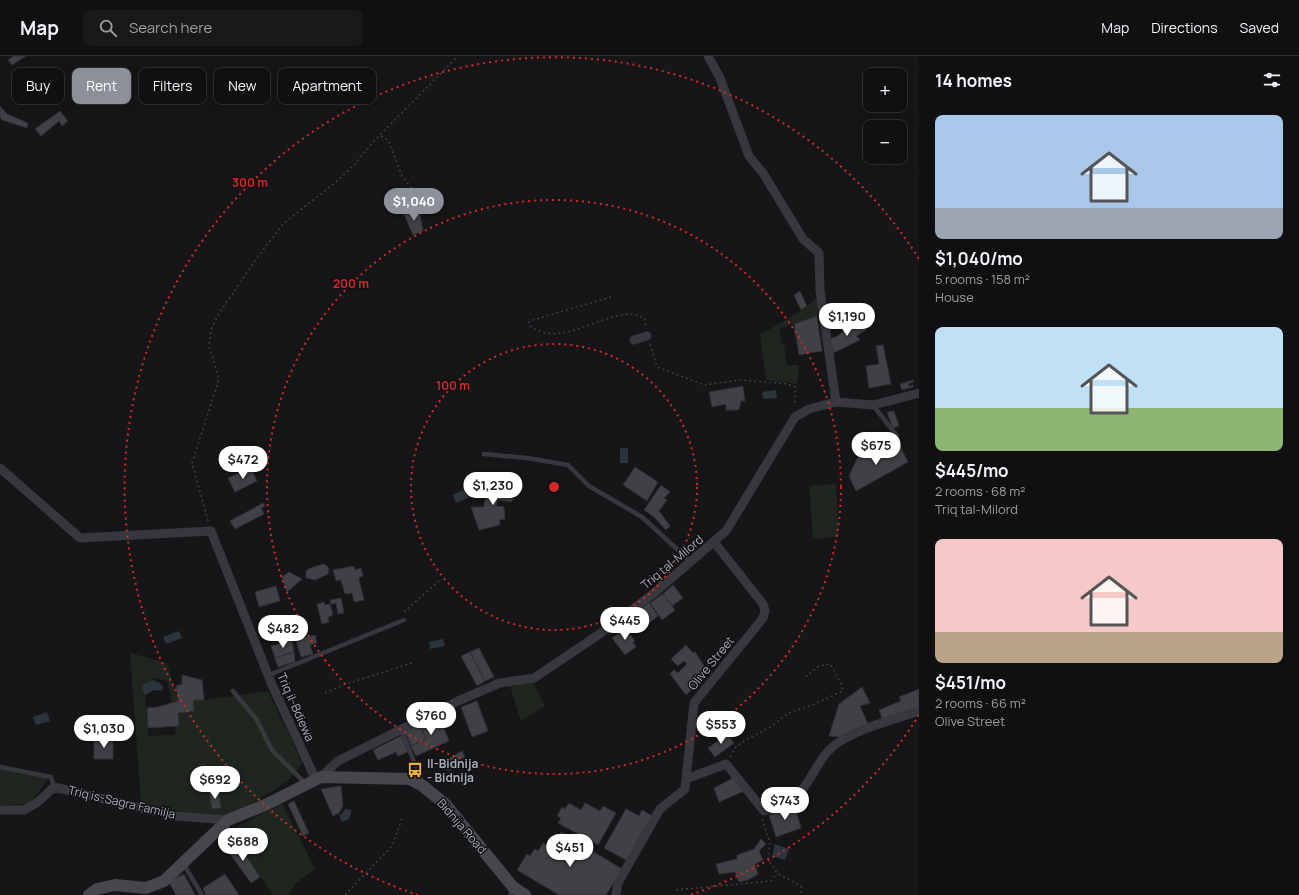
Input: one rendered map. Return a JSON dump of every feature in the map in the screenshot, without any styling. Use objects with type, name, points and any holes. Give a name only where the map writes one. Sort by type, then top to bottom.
[{"type":"street","points":[[708,56],[720,78],[749,156],[763,173],[802,240],[819,253],[820,291],[836,402]]},
{"type":"street","points":[[634,340],[647,336]]},
{"type":"street","name":"Triq tal-Milord","points":[[314,780],[338,761],[500,683],[534,678],[601,633],[653,594],[726,531],[795,417],[809,408],[836,402],[873,405],[919,393]]},
{"type":"street","points":[[0,468],[80,538],[211,531]]},
{"type":"street","name":"Triq il-Bdiewa","points":[[211,531],[269,675],[314,780]]},
{"type":"street","name":"Olive Street","points":[[616,895],[618,883],[660,808],[684,789],[694,703],[763,618],[765,612],[763,604],[714,542]]},
{"type":"street","points":[[686,779],[726,764],[764,811],[781,806],[801,792],[826,752],[838,742],[863,731],[919,711]]},
{"type":"street","name":"Bidnija Road","points":[[314,780],[410,779],[423,786],[446,805],[511,891],[525,895]]},
{"type":"street","name":"Triq is-Sagra Familja","points":[[0,810],[24,810],[38,802],[54,787],[175,816],[228,820],[265,805],[314,780]]},
{"type":"street","points":[[89,895],[97,890],[115,885],[146,888],[164,881],[228,820]]},
{"type":"lane","points":[[873,405],[896,436]]},
{"type":"lane","points":[[484,454],[527,458],[568,465],[589,486],[642,516],[690,561]]},
{"type":"lane","points":[[269,675],[404,620]]},
{"type":"lane","points":[[233,691],[257,720],[272,750],[314,780]]},
{"type":"lane","points":[[401,730],[423,786]]},
{"type":"lane","points":[[0,767],[51,777],[54,787]]},
{"type":"lane","points":[[183,863],[202,895]]},
{"type":"path","points":[[211,531],[192,463],[219,379],[209,346],[211,330],[218,315],[242,279],[284,223],[336,182],[458,56]]},
{"type":"path","points":[[380,135],[388,140],[402,176],[421,200]]},
{"type":"path","points":[[611,297],[533,320],[528,322],[528,325],[542,331],[555,333],[577,330],[616,316],[636,316],[645,319],[647,336],[657,367],[704,385],[740,380],[788,384],[795,387],[795,417]]},
{"type":"path","points":[[404,620],[402,615],[442,579]]},
{"type":"path","points":[[325,693],[343,685],[412,664]]},
{"type":"path","points":[[726,764],[736,748],[742,742],[772,726],[788,713],[812,705],[843,691],[841,683],[830,664],[819,666],[803,679]]},
{"type":"path","points":[[764,811],[762,819],[770,843],[768,859],[777,873],[801,886],[801,895]]},
{"type":"path","points":[[345,895],[392,846],[403,816]]},
{"type":"path","points":[[676,890],[771,881],[777,873]]},
{"type":"shaded area","points":[[817,298],[821,315],[779,329],[782,344],[784,344],[787,365],[799,365],[797,384],[766,380],[760,335],[804,309]]},
{"type":"shaded area","points":[[776,390],[777,398],[763,399],[762,392]]},
{"type":"shaded area","points":[[620,448],[628,448],[628,463],[620,463]]},
{"type":"shaded area","points":[[836,484],[839,537],[813,539],[809,486]]},
{"type":"shaded area","points":[[473,485],[474,487],[470,490],[472,496],[456,503],[453,495]]},
{"type":"shaded area","points":[[179,631],[182,638],[166,644],[163,637]]},
{"type":"shaded area","points":[[443,639],[445,646],[430,649],[429,642]]},
{"type":"shaded area","points":[[130,653],[167,663],[178,701],[172,703],[167,681],[154,678],[146,684],[142,690],[145,695],[148,736],[174,735],[180,713],[193,711],[193,700],[204,700],[268,691],[302,762],[299,767],[287,781],[277,789],[231,814],[213,816],[173,810],[141,803]]},
{"type":"shaded area","points":[[152,680],[160,683],[163,687],[161,691],[154,690],[145,695],[142,690],[143,685]]},
{"type":"shaded area","points":[[533,682],[545,706],[521,721],[510,686]]},
{"type":"shaded area","points":[[47,712],[50,721],[36,725],[33,717]]},
{"type":"shaded area","points":[[0,766],[48,779],[31,803],[0,806]]},
{"type":"shaded area","points":[[282,803],[315,869],[296,883],[288,895],[273,895],[231,834],[239,826]]},
{"type":"shaded area","points":[[345,809],[351,810],[351,814],[348,820],[342,822],[339,815],[342,814]]},
{"type":"shaded area","points":[[775,844],[789,849],[785,860],[772,856]]},
{"type":"building","points":[[14,56],[26,56],[12,65],[8,60]]},
{"type":"building","points":[[0,106],[7,114],[28,123],[27,128],[2,120],[0,117]]},
{"type":"building","points":[[60,111],[68,121],[62,126],[59,121],[41,136],[35,129]]},
{"type":"building","points":[[416,209],[420,214],[423,231],[413,235],[404,214]]},
{"type":"building","points":[[800,291],[807,306],[801,310],[794,295]]},
{"type":"building","points":[[817,316],[822,351],[799,355],[794,324]]},
{"type":"building","points":[[854,320],[866,330],[856,336],[860,340],[833,353],[830,339],[838,336]]},
{"type":"building","points":[[883,345],[891,384],[869,388],[866,366],[879,364],[876,346]]},
{"type":"building","points":[[913,380],[913,382],[908,384],[909,386],[913,385],[913,387],[902,390],[900,384]]},
{"type":"building","points":[[743,386],[745,401],[741,401],[739,410],[726,410],[726,404],[712,407],[709,392]]},
{"type":"building","points":[[894,411],[899,426],[893,428],[887,412]]},
{"type":"building","points":[[899,444],[908,462],[856,491],[849,476],[858,457],[876,447],[880,454]]},
{"type":"building","points":[[635,467],[658,482],[647,501],[623,485]]},
{"type":"building","points":[[251,468],[257,481],[235,492],[228,478]]},
{"type":"building","points":[[488,481],[515,487],[512,502],[498,500],[496,506],[504,507],[505,519],[499,520],[500,525],[479,530],[471,507],[484,507]]},
{"type":"building","points":[[661,485],[670,492],[664,498],[667,500],[659,511],[670,526],[666,530],[654,517],[644,510]]},
{"type":"building","points":[[263,503],[265,506],[261,508],[264,514],[235,529],[230,521]]},
{"type":"building","points":[[323,564],[329,569],[328,574],[315,580],[306,578],[306,572],[308,569]]},
{"type":"building","points":[[353,566],[356,570],[361,568],[363,576],[360,577],[359,580],[364,600],[354,602],[352,593],[345,594],[341,580],[336,581],[333,570]]},
{"type":"building","points":[[289,572],[302,579],[287,592],[282,577]]},
{"type":"building","points":[[673,585],[683,598],[672,606],[663,594]]},
{"type":"building","points":[[276,586],[280,601],[259,607],[255,592]]},
{"type":"building","points":[[663,594],[675,610],[662,620],[650,603]]},
{"type":"building","points":[[341,598],[344,613],[338,614],[336,603],[331,604],[330,600]]},
{"type":"building","points":[[324,602],[325,605],[330,604],[333,615],[328,617],[329,622],[322,624],[317,604]]},
{"type":"building","points":[[649,603],[658,616],[644,627],[634,614]]},
{"type":"building","points":[[625,628],[635,641],[633,642],[636,647],[625,655],[612,638]]},
{"type":"building","points":[[315,635],[317,643],[310,645],[313,654],[301,657],[296,640]]},
{"type":"building","points":[[292,640],[294,652],[275,658],[271,646]]},
{"type":"building","points":[[686,645],[693,653],[695,652],[708,672],[701,679],[699,676],[691,681],[695,686],[686,695],[670,674],[674,670],[678,673],[687,664],[684,661],[678,666],[671,659]]},
{"type":"building","points":[[479,648],[494,677],[485,681],[470,652]]},
{"type":"building","points":[[294,652],[295,662],[278,667],[275,658]]},
{"type":"building","points":[[470,652],[485,681],[477,686],[461,656]]},
{"type":"building","points":[[182,675],[202,680],[204,700],[193,700],[194,711],[178,713],[179,726],[148,728],[147,708],[158,707],[178,701],[176,686],[182,684]]},
{"type":"building","points":[[862,687],[870,703],[860,706],[868,724],[846,737],[829,736],[839,704]]},
{"type":"building","points":[[919,689],[919,707],[883,721],[879,710],[901,701],[899,697]]},
{"type":"building","points":[[477,701],[488,731],[472,737],[461,707]]},
{"type":"building","points":[[439,716],[449,741],[416,756],[411,746],[426,739],[420,725]]},
{"type":"building","points":[[420,725],[426,739],[411,746],[405,731]]},
{"type":"building","points":[[725,732],[734,743],[715,757],[708,748],[722,738],[720,735]]},
{"type":"building","points":[[401,736],[408,752],[398,756],[396,752],[378,760],[373,750]]},
{"type":"building","points":[[94,739],[113,739],[113,759],[94,759]]},
{"type":"building","points":[[462,751],[465,757],[453,763],[455,766],[448,771],[443,762]]},
{"type":"building","points":[[735,777],[744,791],[719,802],[714,788]]},
{"type":"building","points":[[341,786],[343,806],[339,813],[333,816],[321,789]]},
{"type":"building","points":[[218,790],[221,808],[212,809],[209,792]]},
{"type":"building","points":[[294,801],[309,833],[303,836],[288,804]]},
{"type":"building","points":[[569,803],[581,810],[585,803],[600,811],[603,806],[616,813],[598,845],[558,823],[561,818],[557,816],[562,807],[565,809]]},
{"type":"building","points":[[794,804],[801,828],[776,837],[769,815]]},
{"type":"building","points":[[626,809],[639,816],[642,810],[652,816],[628,861],[604,848]]},
{"type":"building","points":[[561,832],[622,869],[606,895],[559,895],[517,870],[527,854],[530,856],[535,849],[538,851],[543,843],[546,845],[551,838],[555,841]]},
{"type":"building","points":[[761,839],[766,844],[759,851],[763,860],[755,864],[758,874],[748,880],[739,882],[735,872],[719,874],[716,864],[737,859],[737,855],[754,849]]},
{"type":"building","points":[[236,841],[260,877],[251,883],[226,848]]},
{"type":"building","points":[[184,874],[195,895],[176,895],[169,882]]},
{"type":"building","points":[[225,874],[239,895],[206,895],[203,888]]},
{"type":"place","name":"Il-Bidnija - Bidnija","points":[[415,770]]}]
